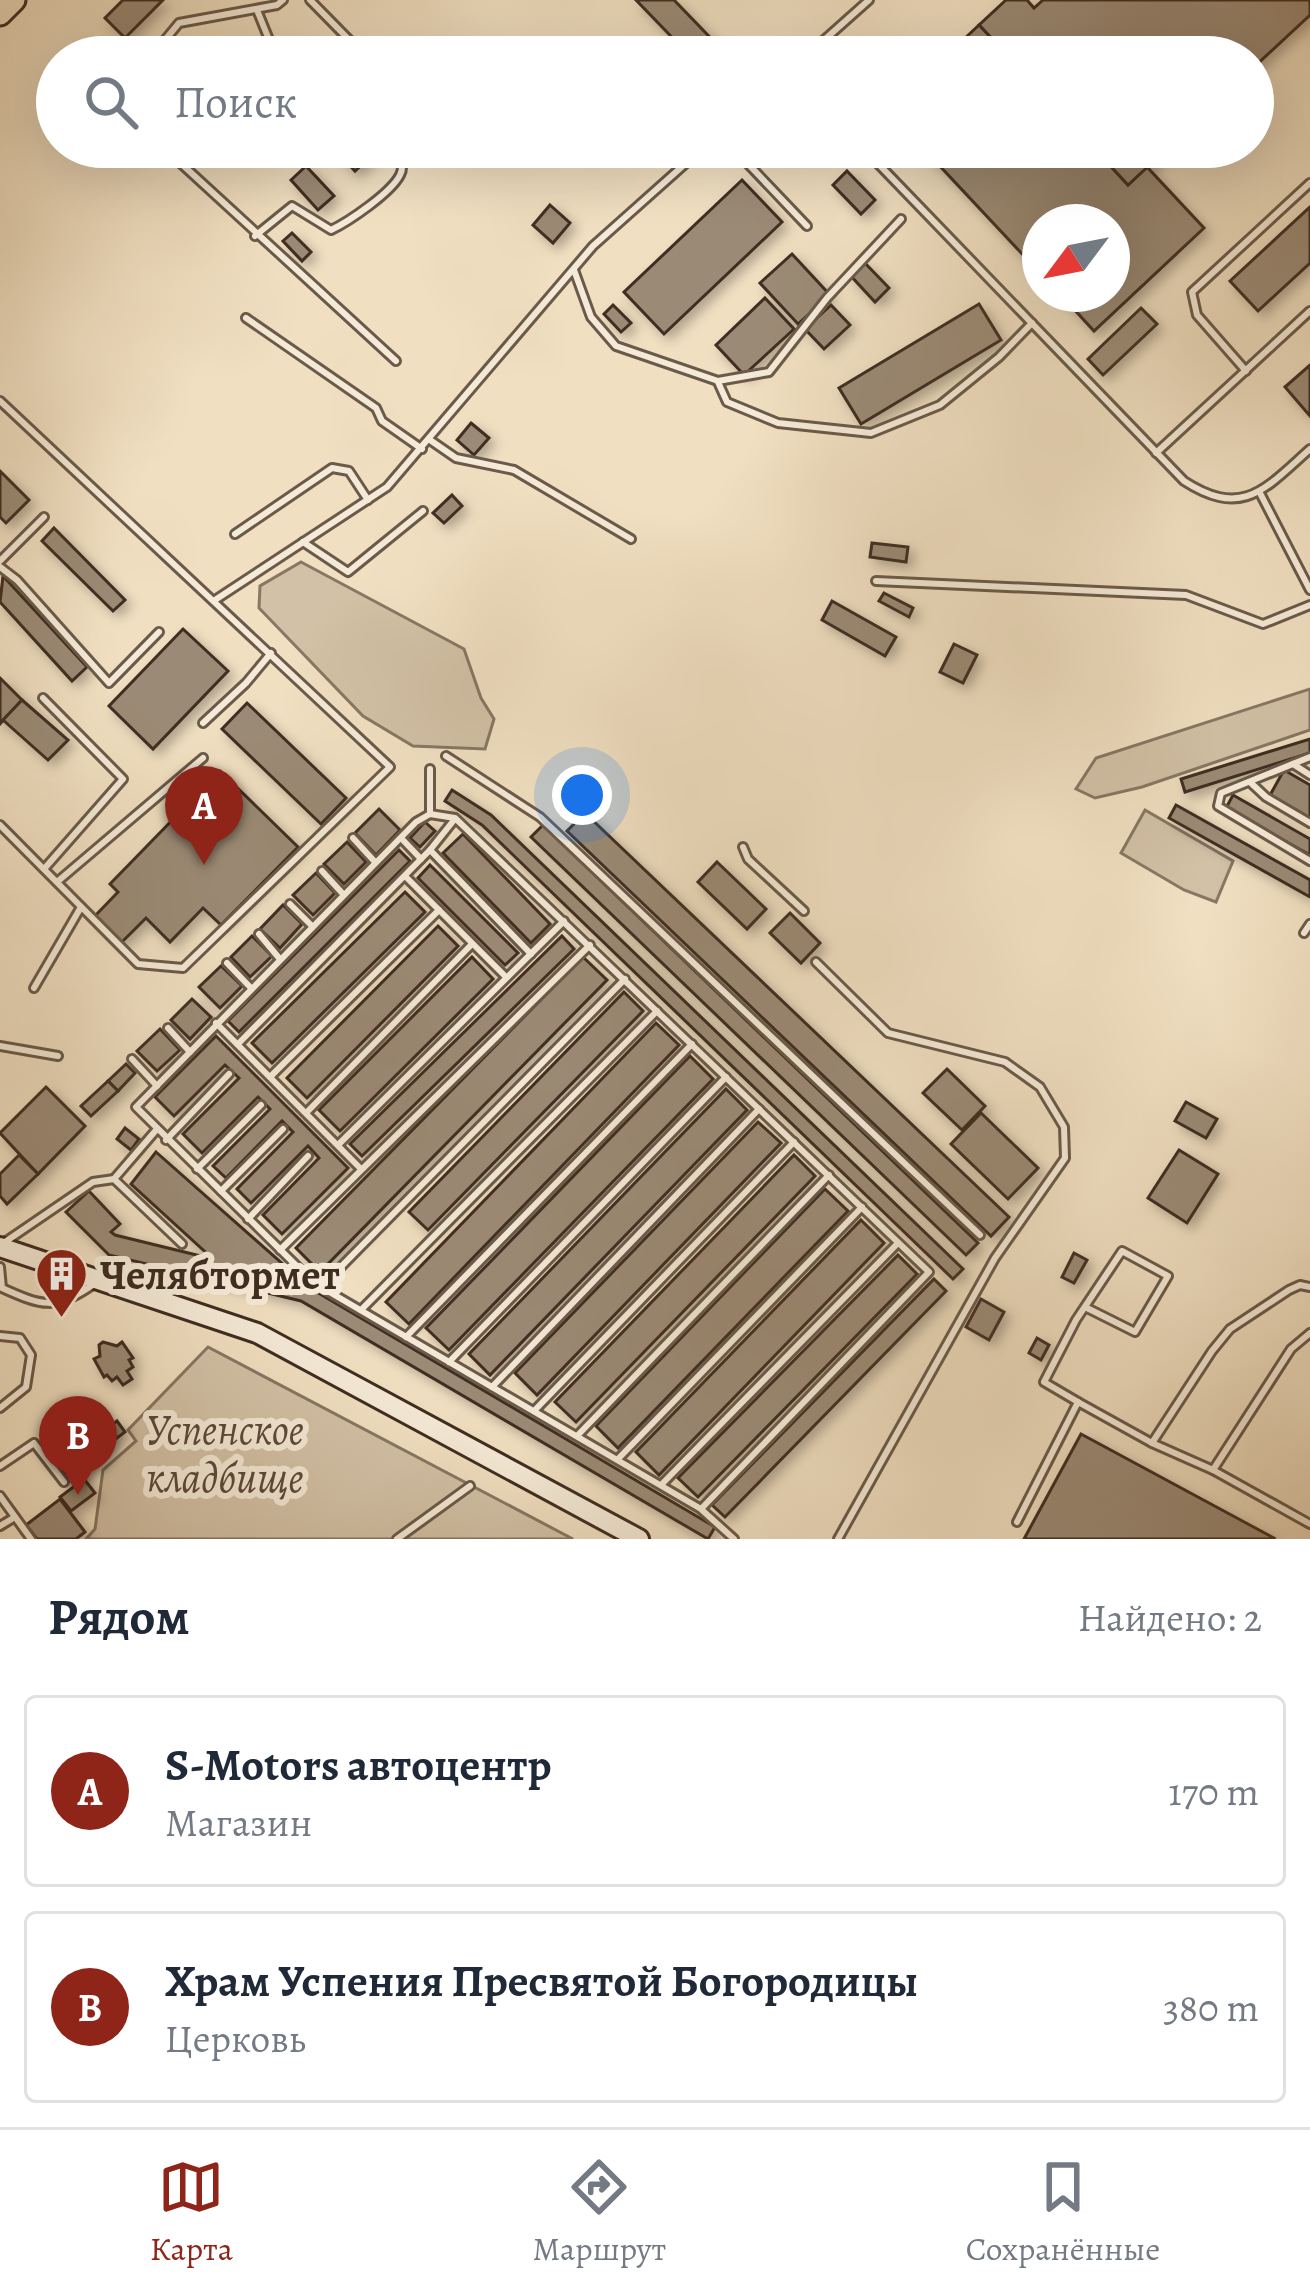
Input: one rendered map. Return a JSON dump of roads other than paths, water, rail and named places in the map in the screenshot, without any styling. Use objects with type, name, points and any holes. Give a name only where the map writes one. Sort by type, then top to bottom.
[{"type":"main road","points":[[0,14],[14,0]]},
{"type":"main road","points":[[0,1246],[256,1333],[639,1539]]},
{"type":"lane","points":[[168,36],[179,23],[283,0]]},
{"type":"lane","points":[[310,0],[345,36]]},
{"type":"lane","points":[[829,36],[869,0]]},
{"type":"lane","points":[[257,9],[268,36]]},
{"type":"lane","points":[[185,168],[396,361]]},
{"type":"lane","points":[[255,236],[292,206],[331,230],[349,222],[400,177],[401,168]]},
{"type":"lane","points":[[215,600],[387,488],[593,246],[680,168]]},
{"type":"lane","points":[[752,168],[807,226]]},
{"type":"lane","points":[[882,168],[1184,481],[1203,493],[1242,500],[1260,493],[1310,449]]},
{"type":"lane","points":[[1246,370],[1197,315],[1192,292],[1310,183]]},
{"type":"lane","points":[[574,270],[591,317],[616,346],[718,382],[769,372],[827,298],[902,220]]},
{"type":"lane","points":[[1156,453],[1310,311]]},
{"type":"lane","points":[[246,318],[376,408],[382,422],[422,449]]},
{"type":"lane","points":[[718,382],[727,402],[778,423],[871,434],[940,405],[1032,323]]},
{"type":"lane","points":[[0,401],[390,767],[183,968],[138,964],[0,825]]},
{"type":"lane","points":[[430,440],[456,458],[514,470],[632,539]]},
{"type":"lane","points":[[235,534],[332,468],[349,471],[368,500]]},
{"type":"lane","points":[[1260,493],[1310,590]]},
{"type":"lane","points":[[303,542],[348,572],[423,511]]},
{"type":"lane","points":[[44,517],[0,564],[110,682],[159,632]]},
{"type":"lane","points":[[876,581],[1186,595],[1263,624],[1310,605]]},
{"type":"lane","points":[[202,723],[246,683],[271,652]]},
{"type":"lane","points":[[43,698],[123,779],[44,869]]},
{"type":"lane","points":[[446,756],[540,817],[980,1235]]},
{"type":"lane","points":[[1310,757],[1221,793],[1218,806],[1310,861]]},
{"type":"lane","points":[[57,882],[203,758]]},
{"type":"lane","points":[[1291,763],[1310,775]]},
{"type":"lane","points":[[430,769],[430,814]]},
{"type":"lane","points":[[1251,783],[1310,823]]},
{"type":"lane","points":[[701,1509],[928,1272],[455,818],[430,814],[416,822],[311,926],[136,1107],[321,1287],[701,1509],[734,1539]]},
{"type":"lane","points":[[239,1043],[421,860],[455,818]]},
{"type":"lane","points":[[352,838],[376,863]]},
{"type":"lane","points":[[401,838],[421,860]]},
{"type":"lane","points":[[743,847],[748,859],[804,911]]},
{"type":"lane","points":[[430,850],[531,954]]},
{"type":"lane","points":[[322,871],[343,895]]},
{"type":"lane","points":[[405,876],[506,977]]},
{"type":"lane","points":[[290,904],[311,926]]},
{"type":"lane","points":[[34,988],[82,907]]},
{"type":"lane","points":[[270,1077],[439,910]]},
{"type":"lane","points":[[339,1144],[564,921]]},
{"type":"lane","points":[[1304,934],[1310,924]]},
{"type":"lane","points":[[259,934],[279,958]]},
{"type":"lane","points":[[307,1112],[472,944]]},
{"type":"lane","points":[[280,1250],[590,946]]},
{"type":"lane","points":[[817,962],[888,1033],[1005,1062],[1040,1087],[1064,1127],[1065,1158],[995,1258],[838,1539]]},
{"type":"lane","points":[[227,963],[250,987]]},
{"type":"lane","points":[[321,1287],[625,979]]},
{"type":"lane","points":[[361,1310],[657,1011]]},
{"type":"lane","points":[[217,1023],[361,1169]]},
{"type":"lane","points":[[168,1028],[190,1052]]},
{"type":"lane","points":[[406,1337],[692,1044]]},
{"type":"lane","points":[[0,1046],[58,1056]]},
{"type":"lane","points":[[133,1059],[157,1086]]},
{"type":"lane","points":[[166,1140],[229,1074]]},
{"type":"lane","points":[[449,1362],[726,1077]]},
{"type":"lane","points":[[197,1169],[261,1105]]},
{"type":"lane","points":[[492,1387],[759,1109]]},
{"type":"lane","points":[[0,1246],[93,1182],[114,1179],[157,1129]]},
{"type":"lane","points":[[221,1191],[283,1129]]},
{"type":"lane","points":[[534,1411],[794,1142]]},
{"type":"lane","points":[[248,1219],[308,1156]]},
{"type":"lane","points":[[577,1436],[829,1175]]},
{"type":"lane","points":[[114,1179],[182,1244]]},
{"type":"lane","points":[[617,1460],[862,1207]]},
{"type":"lane","points":[[661,1485],[898,1243]]},
{"type":"lane","points":[[1085,1307],[1135,1332],[1168,1276],[1122,1251],[1085,1307],[1044,1382],[1310,1524]]},
{"type":"lane","points":[[0,1267],[2,1288],[43,1306],[74,1298],[100,1280]]},
{"type":"lane","points":[[1152,1443],[1230,1329],[1289,1290],[1310,1287]]},
{"type":"lane","points":[[1213,1470],[1292,1349],[1310,1333]]},
{"type":"lane","points":[[0,1336],[20,1338],[32,1355],[26,1388],[1,1404]]},
{"type":"lane","points":[[1016,1522],[1078,1402]]},
{"type":"lane","points":[[0,1466],[34,1443],[64,1482]]},
{"type":"lane","points":[[397,1539],[470,1486]]},
{"type":"lane","points":[[0,1496],[31,1539]]},
{"type":"lane","points":[[0,1526],[15,1517]]},
{"type":"place","name":"S-Motors автоцентр","points":[[204,865]]},
{"type":"place","name":"Челябтормет","points":[[61,1320]]},
{"type":"place","name":"Храм Успения Пресвятой Богородицы","points":[[78,1495]]},
{"type":"park label","name":"Успенское кладбище","points":[[225,1453]]}]
